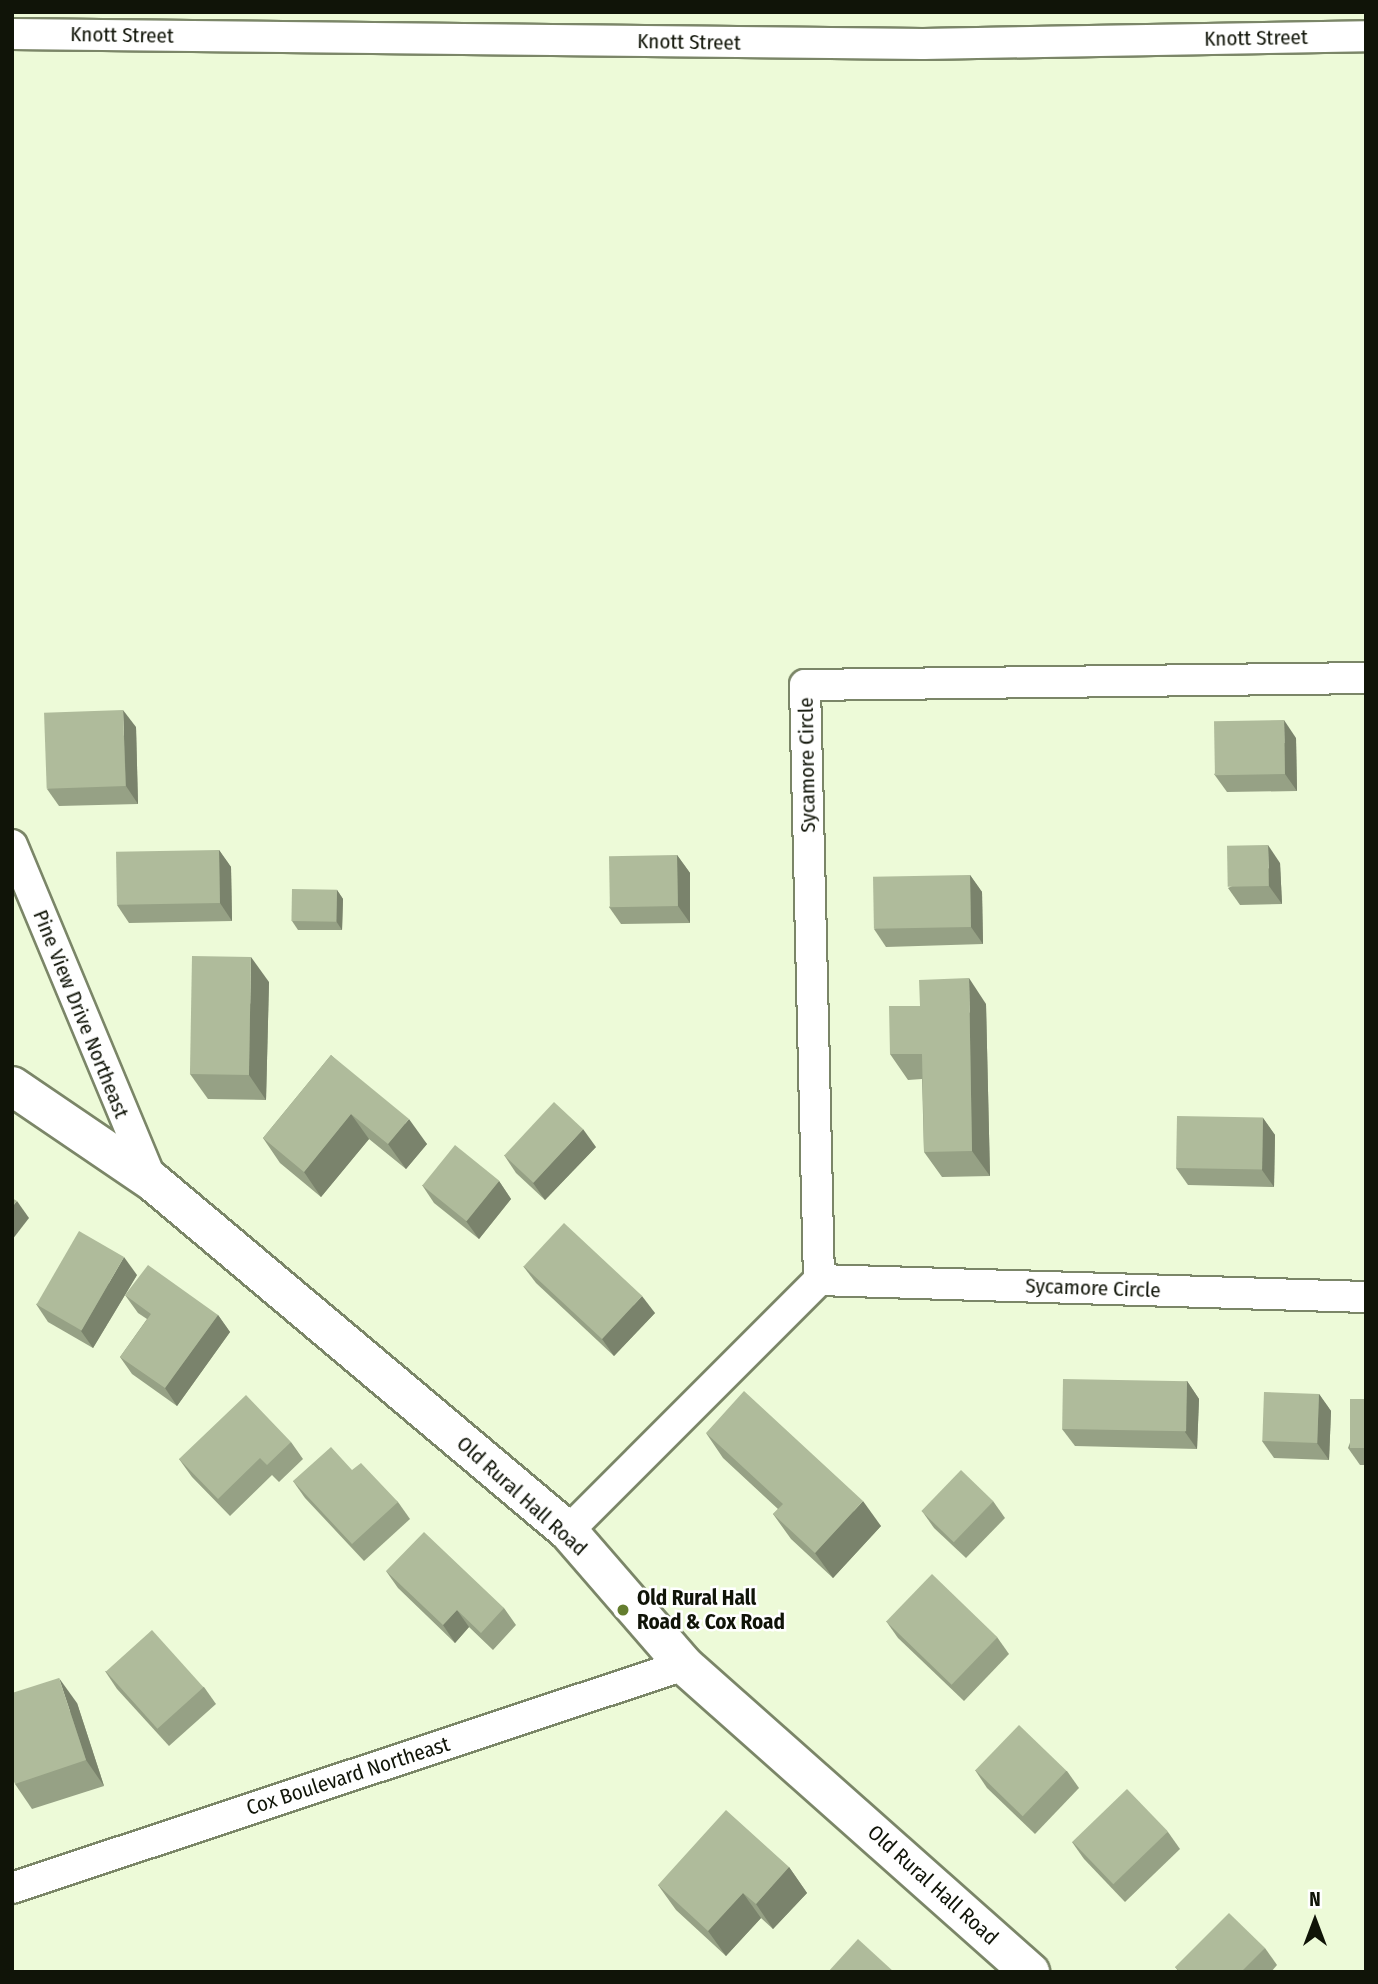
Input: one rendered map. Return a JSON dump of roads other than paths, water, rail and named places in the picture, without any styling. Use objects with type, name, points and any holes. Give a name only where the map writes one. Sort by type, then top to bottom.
[{"type":"main road","name":"Old Rural Hall Road","points":[[12,1086],[152,1181],[568,1531],[684,1665],[1030,1972]]},
{"type":"street","name":"Knott Street","points":[[12,34],[923,44],[1366,36]]},
{"type":"street","name":"Sycamore Circle","points":[[1366,678],[805,685],[819,1280],[1366,1297]]},
{"type":"street","name":"Pine View Drive Northeast","points":[[12,845],[152,1181]]},
{"type":"street","points":[[568,1531],[819,1280]]},
{"type":"street","name":"Cox Boulevard Northeast","points":[[12,1888],[684,1665]]},
{"type":"place","name":"Old Rural Hall Road & Cox Road","points":[[623,1610]]}]
